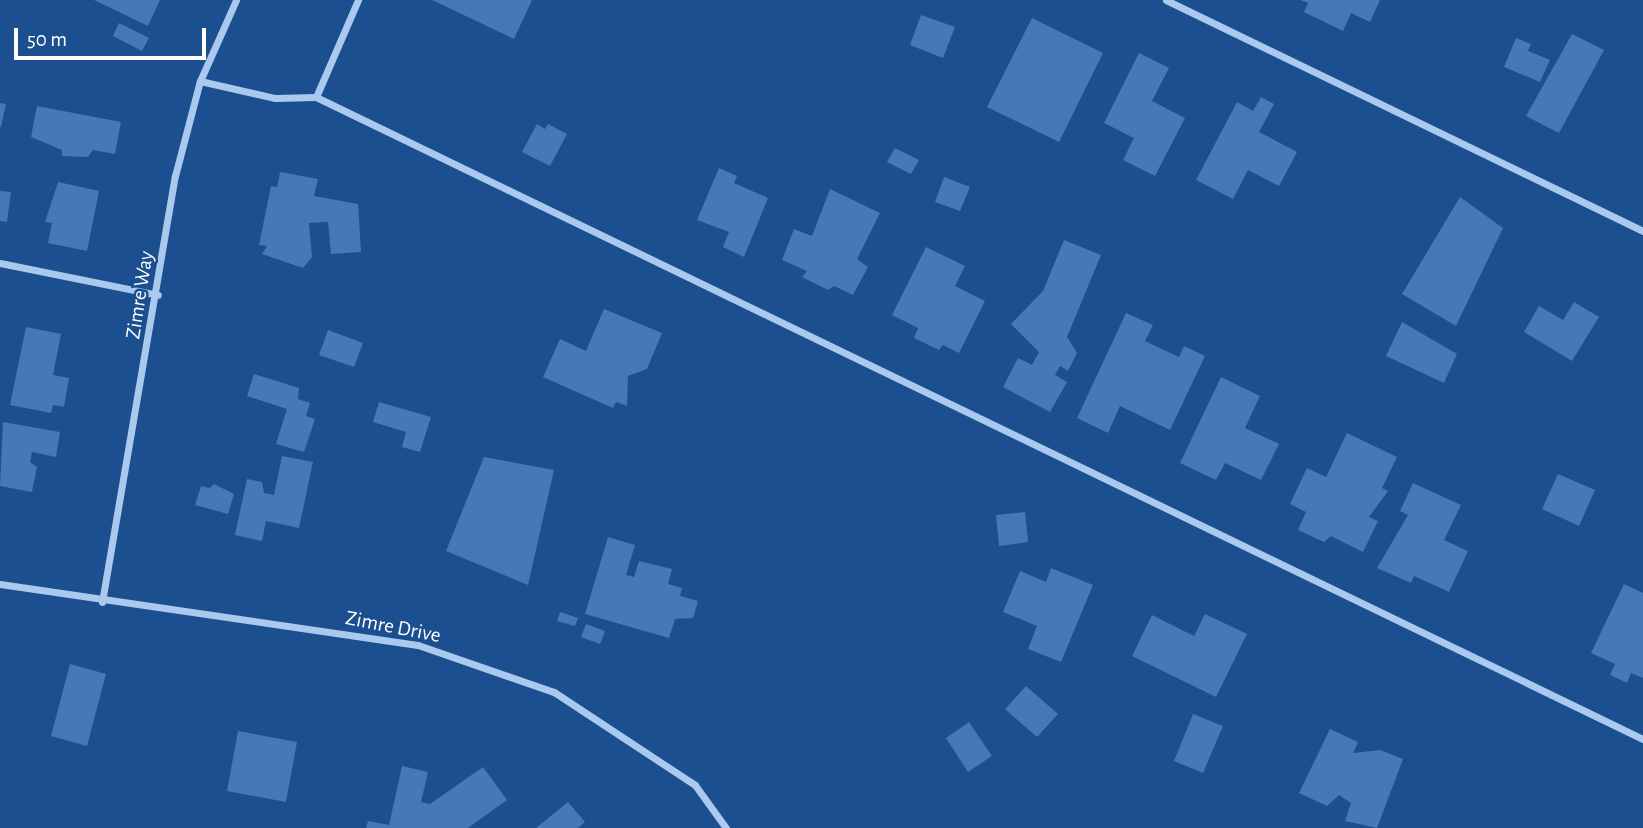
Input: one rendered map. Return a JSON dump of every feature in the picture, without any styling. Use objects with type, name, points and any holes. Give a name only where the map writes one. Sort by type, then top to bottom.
[{"type":"street","name":"Zimre Way","points":[[102,602],[158,295],[175,176],[200,81],[236,0]]},
{"type":"street","points":[[316,97],[358,0]]},
{"type":"street","points":[[1166,0],[1643,231]]},
{"type":"street","points":[[200,81],[275,98],[316,97],[1643,739]]},
{"type":"street","points":[[0,263],[158,295]]},
{"type":"street","name":"Zimre Drive","points":[[0,584],[102,602],[418,645],[554,692],[695,785],[726,828]]},
{"type":"building","points":[[94,0],[160,0],[148,26]]},
{"type":"building","points":[[432,0],[532,0],[514,39]]},
{"type":"building","points":[[1300,0],[1380,0],[1370,22],[1351,13],[1343,31],[1304,12],[1308,3]]},
{"type":"building","points":[[921,15],[955,27],[943,58],[910,45]]},
{"type":"building","points":[[1032,18],[1103,53],[1059,142],[987,107]]},
{"type":"building","points":[[119,23],[149,38],[142,51],[113,36]]},
{"type":"building","points":[[1572,34],[1604,50],[1559,133],[1526,116]]},
{"type":"building","points":[[1516,38],[1531,44],[1528,51],[1550,60],[1540,82],[1504,67]]},
{"type":"building","points":[[1139,53],[1169,68],[1152,101],[1185,118],[1155,176],[1123,160],[1134,138],[1104,123]]},
{"type":"building","points":[[1261,97],[1274,104],[1259,132],[1297,152],[1279,186],[1248,170],[1233,199],[1196,180],[1237,102],[1253,111]]},
{"type":"building","points":[[0,103],[6,104],[1,127],[0,127]]},
{"type":"building","points":[[37,106],[121,122],[115,154],[93,150],[88,157],[62,156],[62,150],[31,137]]},
{"type":"building","points":[[537,124],[545,129],[548,124],[567,134],[550,166],[522,152]]},
{"type":"building","points":[[895,148],[919,160],[911,174],[887,162]]},
{"type":"building","points":[[719,168],[737,176],[734,183],[768,198],[744,257],[723,247],[729,232],[697,220]]},
{"type":"building","points":[[280,172],[318,179],[314,196],[358,204],[361,252],[331,254],[328,222],[309,223],[312,257],[303,268],[262,254],[267,246],[259,245],[271,186],[277,187]]},
{"type":"building","points":[[944,177],[970,187],[960,211],[935,202]]},
{"type":"building","points":[[58,182],[99,191],[87,251],[48,243],[52,223],[45,222]]},
{"type":"building","points":[[830,189],[880,213],[857,259],[868,267],[853,295],[834,286],[828,290],[802,277],[807,271],[782,260],[794,229],[812,236]]},
{"type":"building","points":[[0,191],[11,192],[7,222],[0,221]]},
{"type":"building","points":[[1460,197],[1503,228],[1456,326],[1402,294]]},
{"type":"building","points":[[1064,240],[1101,255],[1067,337],[1077,353],[1068,371],[1060,366],[1055,375],[1067,382],[1050,412],[1003,387],[1018,358],[1032,365],[1039,352],[1011,324],[1043,291]]},
{"type":"building","points":[[926,247],[965,266],[955,286],[985,301],[959,353],[943,345],[939,350],[914,338],[918,328],[892,315]]},
{"type":"building","points":[[1574,302],[1599,317],[1572,361],[1524,332],[1539,306],[1563,320]]},
{"type":"building","points":[[604,309],[662,333],[647,369],[628,376],[627,406],[616,402],[613,408],[543,377],[560,339],[586,351]]},
{"type":"building","points":[[1126,313],[1153,325],[1145,341],[1179,357],[1184,346],[1205,356],[1170,430],[1120,406],[1108,433],[1077,418]]},
{"type":"building","points":[[1402,322],[1457,354],[1444,383],[1386,356]]},
{"type":"building","points":[[26,327],[61,334],[53,375],[69,378],[64,407],[53,405],[51,413],[10,405]]},
{"type":"building","points":[[328,330],[363,343],[354,367],[319,355]]},
{"type":"building","points":[[254,374],[299,388],[298,399],[310,403],[306,416],[315,419],[304,452],[276,444],[287,409],[247,396]]},
{"type":"building","points":[[1221,377],[1260,396],[1245,428],[1279,444],[1261,480],[1225,463],[1216,480],[1180,463]]},
{"type":"building","points":[[379,402],[431,417],[420,452],[402,447],[406,432],[373,422]]},
{"type":"building","points":[[3,422],[60,432],[56,457],[32,452],[30,462],[37,467],[32,492],[0,486]]},
{"type":"building","points":[[1347,433],[1397,457],[1382,488],[1388,491],[1369,517],[1378,521],[1363,552],[1331,536],[1324,542],[1298,530],[1306,512],[1290,504],[1307,468],[1326,477]]},
{"type":"building","points":[[282,456],[313,462],[299,528],[266,521],[262,541],[235,535],[247,479],[262,482],[264,493],[274,495]]},
{"type":"building","points":[[484,457],[554,470],[528,585],[446,551]]},
{"type":"building","points":[[1558,474],[1595,490],[1579,526],[1542,509]]},
{"type":"building","points":[[1413,483],[1461,505],[1444,540],[1468,551],[1449,592],[1414,576],[1411,583],[1377,568],[1408,515],[1400,511]]},
{"type":"building","points":[[214,484],[234,494],[228,514],[195,505],[201,486],[210,488]]},
{"type":"building","points":[[1025,512],[1028,542],[999,546],[996,515]]},
{"type":"building","points":[[608,537],[635,545],[626,575],[634,577],[639,561],[672,569],[668,584],[682,588],[680,596],[698,601],[693,618],[675,619],[669,638],[585,614]]},
{"type":"building","points":[[1051,568],[1093,585],[1061,662],[1028,649],[1037,626],[1003,612],[1020,571],[1046,582]]},
{"type":"building","points":[[1624,584],[1643,593],[1643,678],[1631,673],[1627,683],[1610,675],[1615,664],[1591,653]]},
{"type":"building","points":[[560,612],[578,618],[575,626],[557,621]]},
{"type":"building","points":[[1205,614],[1247,634],[1216,697],[1132,656],[1152,615],[1194,636]]},
{"type":"building","points":[[586,624],[605,631],[600,644],[581,637]]},
{"type":"building","points":[[70,664],[106,674],[87,746],[51,736]]},
{"type":"building","points":[[1026,686],[1058,714],[1037,737],[1005,709]]},
{"type":"building","points":[[1193,714],[1223,726],[1203,773],[1174,761]]},
{"type":"building","points":[[969,722],[992,756],[968,772],[946,738]]},
{"type":"building","points":[[1330,729],[1358,742],[1353,753],[1380,750],[1403,759],[1377,828],[1345,821],[1351,803],[1339,795],[1327,806],[1299,793]]},
{"type":"building","points":[[238,731],[297,742],[286,802],[227,791]]},
{"type":"building","points":[[402,766],[428,772],[421,802],[430,804],[483,767],[507,800],[468,828],[366,828],[368,821],[389,825]]},
{"type":"building","points":[[568,802],[585,822],[578,828],[536,828]]}]
